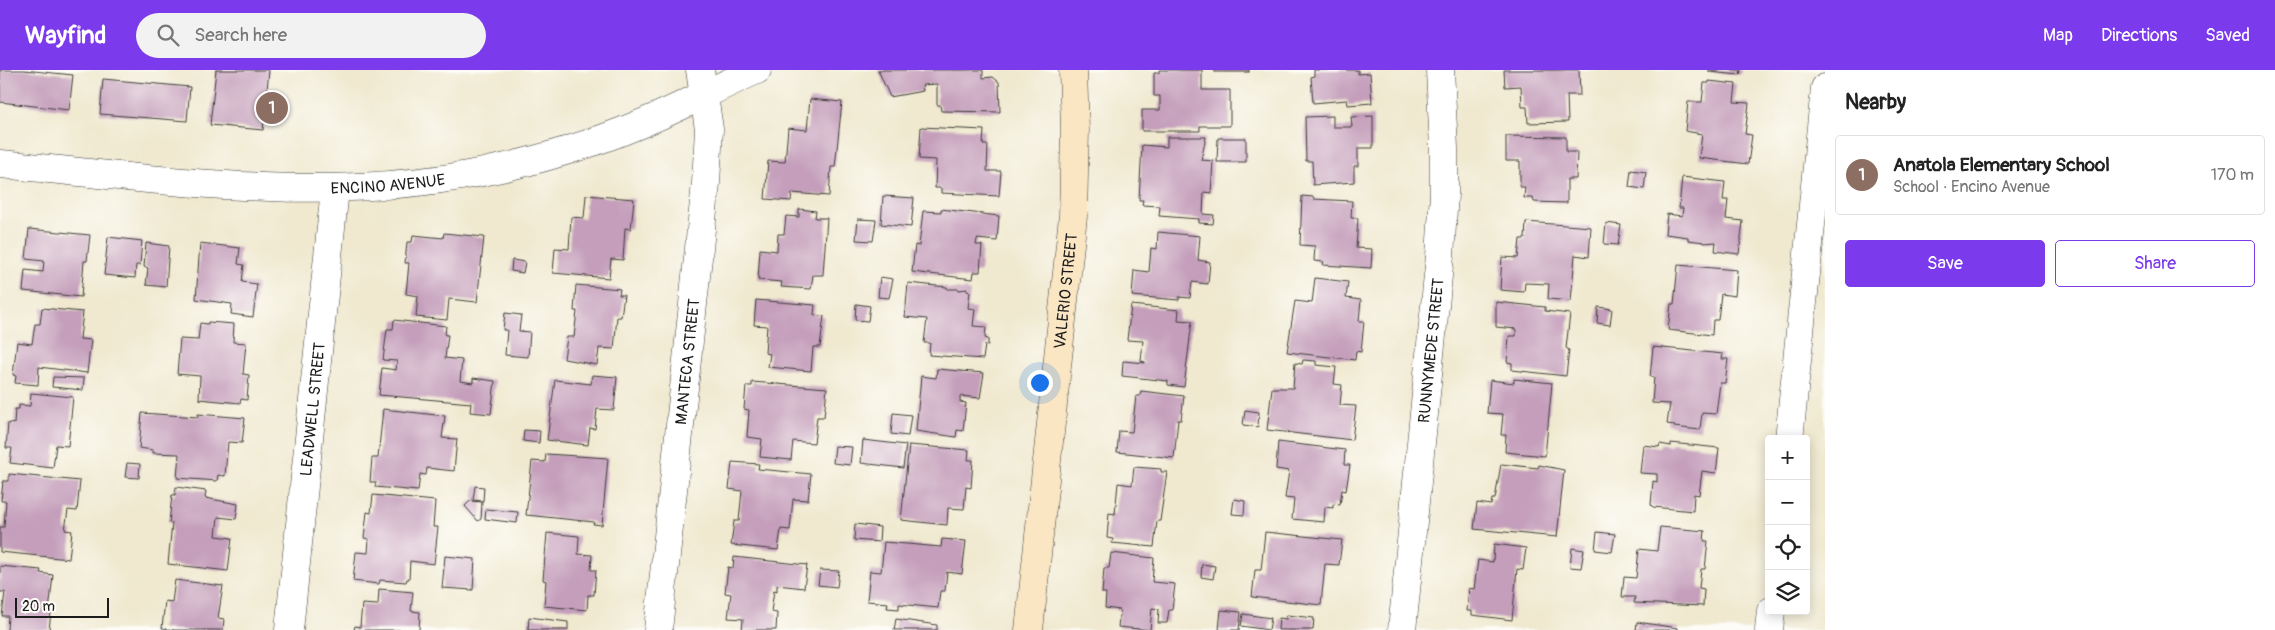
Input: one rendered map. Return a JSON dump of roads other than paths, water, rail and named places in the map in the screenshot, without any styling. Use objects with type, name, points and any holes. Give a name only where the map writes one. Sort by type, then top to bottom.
[{"type":"street","name":"ENCINO AVENUE","points":[[0,164],[290,190],[404,185],[506,167],[567,150],[640,124],[702,82],[757,70]]},
{"type":"street","name":"VALERIO STREET","points":[[1029,630],[1073,216],[1076,130],[1073,70]]},
{"type":"street","name":"RUNNYMEDE STREET","points":[[1402,630],[1440,256],[1444,175],[1440,70]]},
{"type":"street","name":"MANTECA STREET","points":[[658,630],[706,183],[709,129],[702,82]]},
{"type":"street","points":[[1789,435],[1825,88]]},
{"type":"street","name":"LEADWELL STREET","points":[[289,630],[335,188]]},
{"type":"street","points":[[1769,630],[1771,615]]},
{"type":"place","name":"Anatola Elementary School","points":[[272,108]]}]
